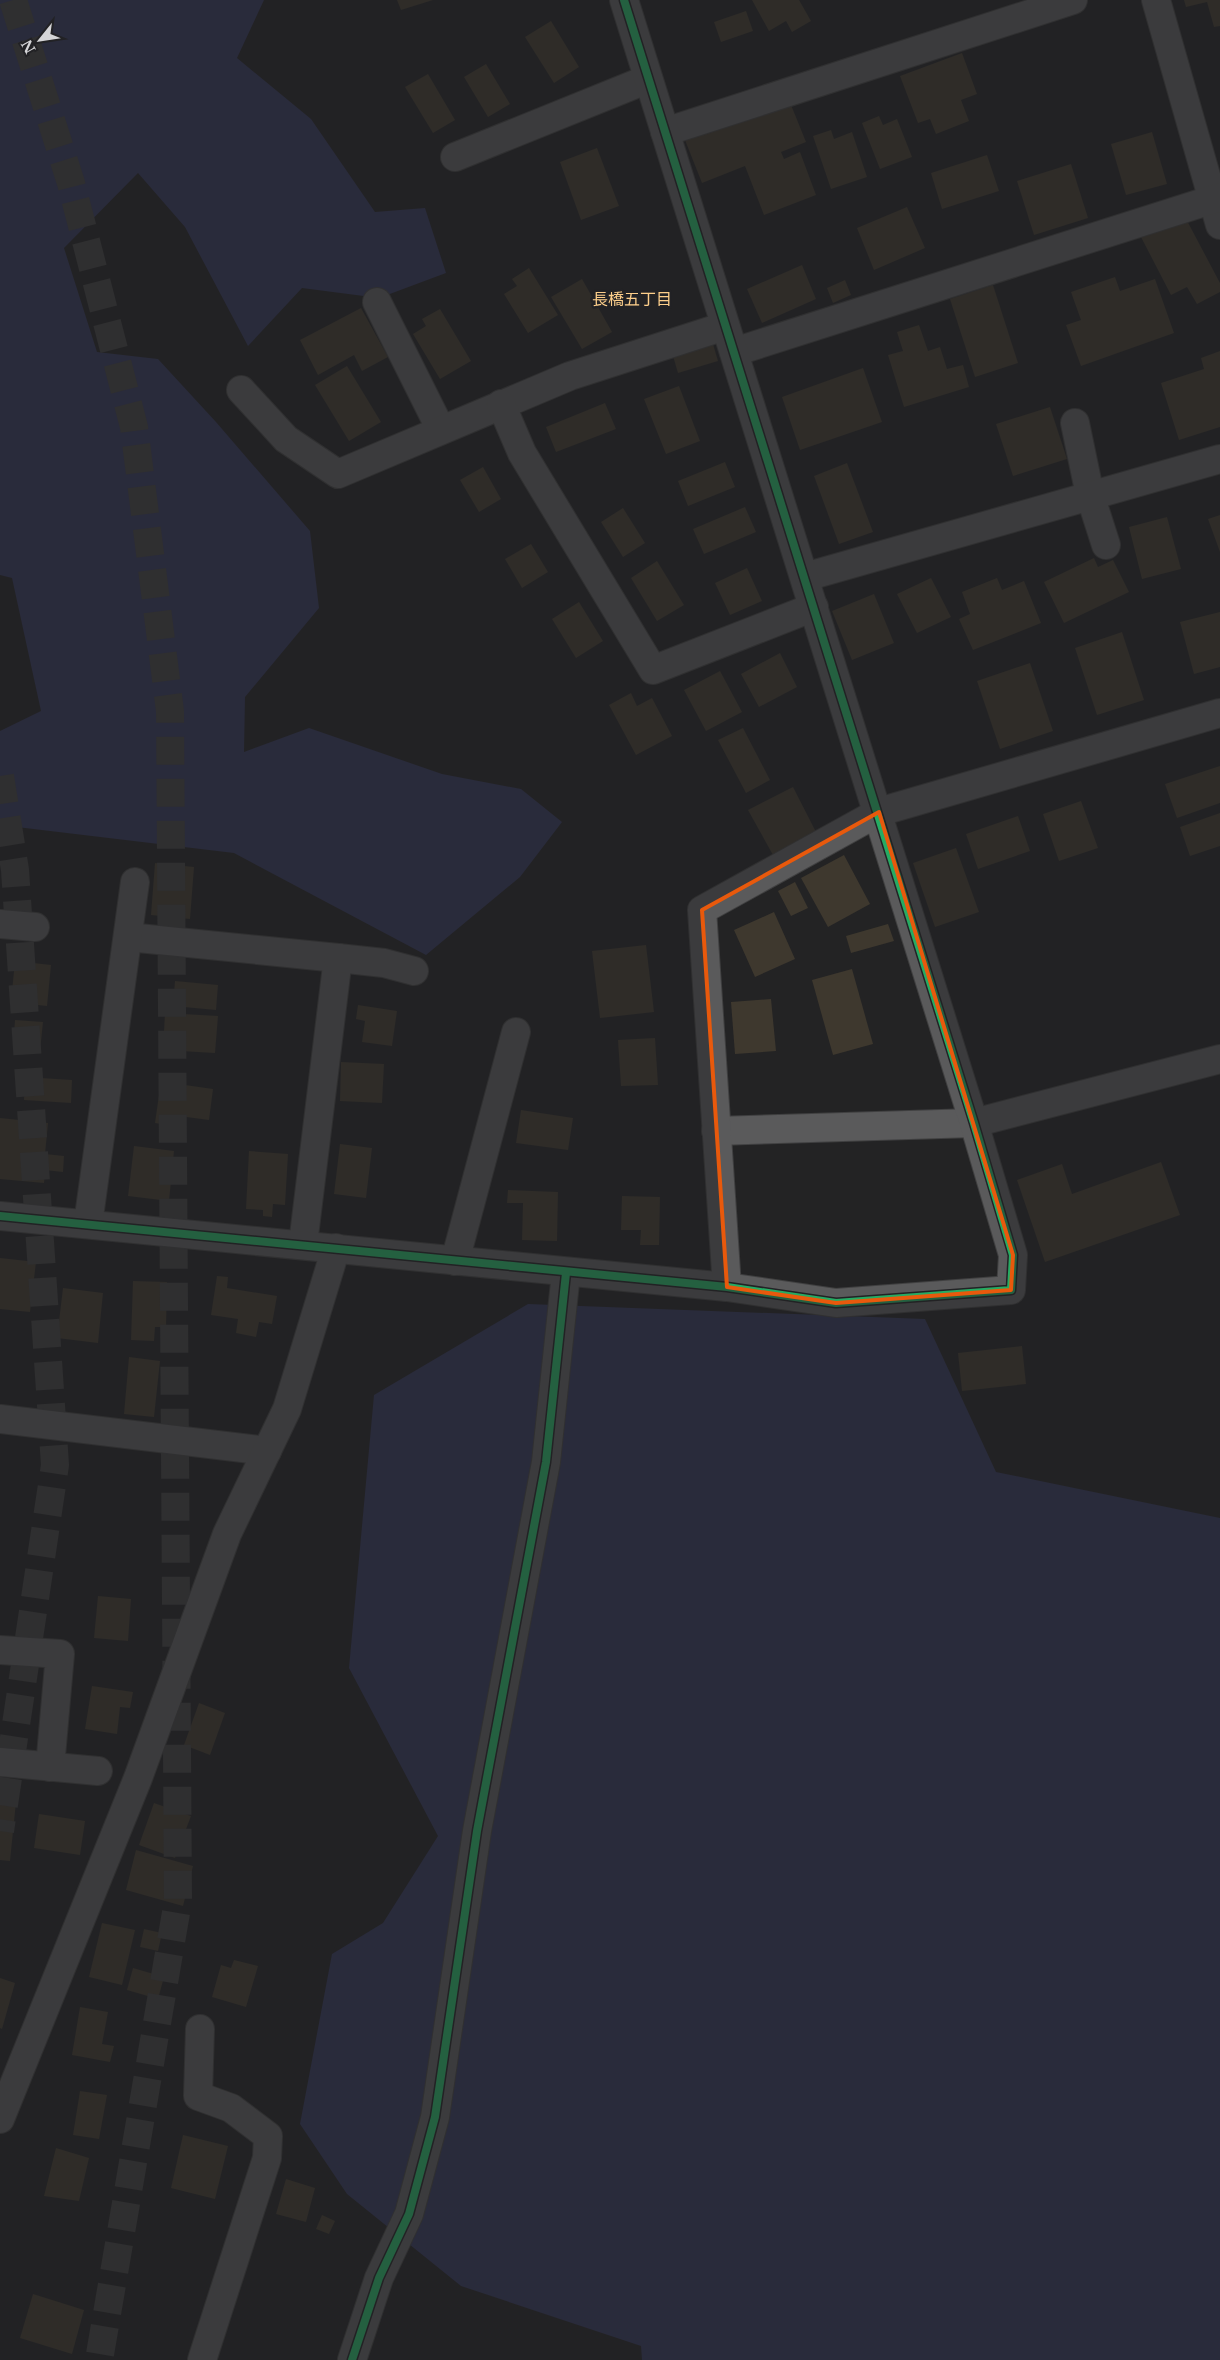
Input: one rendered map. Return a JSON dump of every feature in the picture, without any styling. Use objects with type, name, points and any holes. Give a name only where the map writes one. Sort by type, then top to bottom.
[{"type":"street","points":[[0,1216],[303,1244],[566,1273],[727,1287],[836,1302],[1011,1290],[1013,1256],[974,1122],[879,812],[624,0]]},
{"type":"street","points":[[665,132],[1073,0]]},
{"type":"street","points":[[1156,0],[1216,198],[1220,226]]},
{"type":"street","points":[[456,157],[648,79]]},
{"type":"street","points":[[734,352],[1216,198]]},
{"type":"street","points":[[377,302],[441,430]]},
{"type":"street","points":[[241,390],[286,439],[338,474],[570,376],[725,326]]},
{"type":"street","points":[[502,404],[522,452],[653,670],[814,607]]},
{"type":"street","points":[[1075,423],[1090,495],[1106,545]]},
{"type":"street","points":[[805,577],[1220,459]]},
{"type":"street","points":[[727,1287],[702,910],[879,812],[1220,713]]},
{"type":"street","points":[[88,1224],[136,882]]},
{"type":"street","points":[[0,924],[35,927]]},
{"type":"street","points":[[128,937],[384,963],[414,971]]},
{"type":"street","points":[[303,1244],[338,958]]},
{"type":"street","points":[[455,1261],[516,1032]]},
{"type":"street","points":[[716,1131],[974,1122],[1220,1059]]},
{"type":"street","points":[[0,2119],[12,2060],[138,1778],[227,1534],[287,1409],[336,1248]]},
{"type":"street","points":[[352,2360],[379,2278],[409,2214],[435,2117],[477,1830],[546,1462],[566,1273]]},
{"type":"street","points":[[0,1419],[268,1451]]},
{"type":"street","points":[[0,1650],[60,1654],[50,1767]]},
{"type":"street","points":[[0,1762],[98,1771]]},
{"type":"street","points":[[200,2029],[198,2096],[231,2108],[268,2136],[267,2158],[202,2360]]},
{"type":"highlighted area","points":[[879,812],[1013,1255],[1011,1290],[836,1303],[727,1287],[702,910]]},
{"type":"shaded area","points":[[0,0],[264,0],[237,58],[311,119],[375,212],[425,208],[446,273],[379,298],[302,288],[248,346],[185,227],[138,173],[64,248],[97,352],[158,359],[216,422],[310,531],[319,608],[245,697],[244,752],[309,728],[442,774],[521,789],[562,822],[520,877],[426,955],[234,853],[0,825],[0,731],[41,711],[12,578],[0,575]]},
{"type":"shaded area","points":[[528,1304],[925,1319],[996,1472],[1220,1518],[1220,2360],[642,2360],[641,2346],[461,2286],[347,2194],[300,2124],[332,1954],[383,1923],[438,1836],[349,1668],[374,1395]]},
{"type":"building","points":[[397,0],[433,0],[401,10]]},
{"type":"building","points":[[752,0],[799,0],[811,21],[792,32],[786,21],[769,31]]},
{"type":"building","points":[[1184,0],[1220,0],[1220,26],[1214,27],[1207,2],[1186,7]]},
{"type":"building","points":[[746,11],[753,31],[721,42],[714,22]]},
{"type":"building","points":[[551,21],[579,67],[554,83],[525,37]]},
{"type":"building","points":[[962,53],[977,94],[961,100],[969,121],[936,134],[930,119],[918,123],[900,76]]},
{"type":"building","points":[[486,64],[510,104],[488,117],[464,77]]},
{"type":"building","points":[[428,74],[455,120],[433,133],[405,87]]},
{"type":"building","points":[[789,100],[806,142],[781,152],[784,159],[800,152],[816,195],[764,215],[745,166],[702,183],[685,140]]},
{"type":"building","points":[[879,116],[883,125],[897,119],[912,157],[880,169],[862,123]]},
{"type":"building","points":[[831,130],[834,139],[852,132],[867,177],[831,189],[813,136]]},
{"type":"building","points":[[1152,132],[1167,184],[1126,195],[1111,144]]},
{"type":"building","points":[[597,148],[619,206],[581,220],[560,162]]},
{"type":"building","points":[[987,155],[999,191],[942,209],[931,173]]},
{"type":"building","points":[[1071,164],[1088,218],[1034,235],[1017,181]]},
{"type":"building","points":[[907,207],[925,248],[874,270],[857,228]]},
{"type":"building","points":[[1184,215],[1220,283],[1220,292],[1197,304],[1187,287],[1171,295],[1141,237]]},
{"type":"building","points":[[802,265],[816,299],[762,323],[747,289]]},
{"type":"building","points":[[529,268],[558,315],[528,333],[504,294],[517,286],[512,279]]},
{"type":"building","points":[[1115,277],[1120,291],[1155,279],[1174,333],[1081,366],[1066,325],[1081,320],[1071,292]]},
{"type":"building","points":[[582,279],[612,332],[582,349],[551,297]]},
{"type":"building","points":[[845,280],[851,295],[833,303],[827,288]]},
{"type":"building","points":[[993,285],[1018,363],[975,377],[950,299]]},
{"type":"building","points":[[361,308],[388,357],[362,371],[354,355],[318,375],[300,340]]},
{"type":"building","points":[[440,309],[471,361],[440,379],[413,334],[426,326],[422,319]]},
{"type":"building","points":[[919,325],[928,351],[940,347],[947,369],[963,365],[969,387],[904,407],[888,355],[903,351],[897,332]]},
{"type":"building","points":[[713,344],[718,361],[678,373],[673,356]]},
{"type":"building","points":[[1220,351],[1220,427],[1179,440],[1161,383],[1204,369],[1201,358]]},
{"type":"building","points":[[347,366],[381,422],[349,441],[315,385]]},
{"type":"building","points":[[863,368],[882,422],[800,450],[782,397]]},
{"type":"building","points":[[679,386],[700,441],[666,454],[644,399]]},
{"type":"building","points":[[605,403],[616,429],[556,452],[546,427]]},
{"type":"building","points":[[1050,407],[1067,459],[1013,476],[996,424]]},
{"type":"building","points":[[725,462],[735,487],[688,506],[678,481]]},
{"type":"building","points":[[847,463],[873,532],[839,544],[814,476]]},
{"type":"building","points":[[483,467],[501,499],[479,512],[460,480]]},
{"type":"building","points":[[745,507],[756,532],[704,554],[693,529]]},
{"type":"building","points":[[623,508],[645,543],[623,557],[601,522]]},
{"type":"building","points":[[1220,515],[1220,552],[1208,519]]},
{"type":"building","points":[[1167,517],[1181,569],[1142,579],[1129,527]]},
{"type":"building","points":[[531,544],[548,572],[522,588],[505,559]]},
{"type":"building","points":[[1094,558],[1098,567],[1113,560],[1129,592],[1064,623],[1044,582]]},
{"type":"building","points":[[657,561],[684,605],[657,621],[631,578]]},
{"type":"building","points":[[747,568],[762,601],[730,615],[715,583]]},
{"type":"building","points":[[931,578],[951,617],[917,633],[897,594]]},
{"type":"building","points":[[997,578],[1002,590],[1024,581],[1041,623],[973,650],[959,619],[970,614],[962,592]]},
{"type":"building","points":[[874,594],[894,643],[852,660],[832,611]]},
{"type":"building","points":[[579,602],[603,641],[576,658],[552,619]]},
{"type":"building","points":[[1220,612],[1220,667],[1194,674],[1180,622]]},
{"type":"building","points":[[1122,632],[1144,700],[1097,715],[1075,648]]},
{"type":"building","points":[[780,653],[797,687],[759,707],[741,674]]},
{"type":"building","points":[[1030,663],[1053,731],[1000,749],[977,681]]},
{"type":"building","points":[[720,671],[742,712],[706,731],[684,690]]},
{"type":"building","points":[[631,693],[637,706],[652,698],[672,736],[636,755],[609,705]]},
{"type":"building","points":[[743,728],[770,780],[746,793],[718,740]]},
{"type":"building","points":[[1220,766],[1220,803],[1177,818],[1165,784]]},
{"type":"building","points":[[793,787],[816,832],[773,855],[748,810]]},
{"type":"building","points":[[1081,801],[1098,848],[1059,861],[1043,814]]},
{"type":"building","points":[[1220,813],[1220,846],[1190,856],[1180,827]]},
{"type":"building","points":[[1018,816],[1030,851],[978,869],[966,834]]},
{"type":"building","points":[[956,848],[979,912],[935,927],[913,863]]},
{"type":"building","points":[[844,855],[870,904],[828,927],[801,878]]},
{"type":"building","points":[[155,863],[194,867],[190,919],[151,915]]},
{"type":"building","points":[[795,882],[808,908],[791,916],[778,891]]},
{"type":"building","points":[[774,912],[795,959],[755,977],[734,930]]},
{"type":"building","points":[[888,924],[894,941],[851,953],[846,936]]},
{"type":"building","points":[[646,945],[654,1012],[600,1018],[592,951]]},
{"type":"building","points":[[15,961],[51,965],[47,1006],[11,1002]]},
{"type":"building","points":[[852,969],[873,1044],[833,1055],[812,980]]},
{"type":"building","points":[[175,981],[218,985],[216,1010],[173,1006]]},
{"type":"building","points":[[771,999],[776,1051],[735,1054],[731,1002]]},
{"type":"building","points":[[358,1005],[397,1011],[392,1046],[362,1042],[365,1021],[356,1019]]},
{"type":"building","points":[[165,1013],[218,1016],[215,1053],[163,1050]]},
{"type":"building","points":[[15,1020],[43,1022],[40,1051],[13,1049]]},
{"type":"building","points":[[655,1038],[658,1085],[621,1086],[618,1040]]},
{"type":"building","points":[[341,1062],[384,1064],[382,1103],[340,1101]]},
{"type":"building","points":[[25,1077],[72,1080],[71,1103],[24,1100]]},
{"type":"building","points":[[171,1083],[213,1089],[209,1120],[179,1116],[178,1127],[155,1123],[159,1095],[169,1096]]},
{"type":"building","points":[[521,1110],[573,1118],[568,1150],[516,1143]]},
{"type":"building","points":[[0,1118],[48,1123],[45,1154],[64,1156],[63,1172],[45,1170],[44,1183],[0,1179]]},
{"type":"building","points":[[340,1144],[372,1148],[366,1198],[334,1194]]},
{"type":"building","points":[[134,1146],[174,1151],[169,1201],[128,1196]]},
{"type":"building","points":[[249,1151],[288,1154],[285,1205],[273,1204],[272,1217],[263,1216],[263,1210],[246,1209]]},
{"type":"building","points":[[1161,1162],[1180,1215],[1045,1262],[1017,1180],[1062,1164],[1072,1194]]},
{"type":"building","points":[[508,1190],[558,1192],[557,1241],[522,1240],[523,1203],[507,1203]]},
{"type":"building","points":[[622,1196],[660,1197],[659,1245],[640,1245],[641,1230],[621,1230]]},
{"type":"building","points":[[0,1258],[36,1262],[30,1312],[0,1309]]},
{"type":"building","points":[[217,1276],[228,1277],[227,1288],[277,1296],[272,1324],[259,1322],[256,1337],[236,1333],[238,1319],[211,1315]]},
{"type":"building","points":[[133,1281],[167,1282],[166,1327],[155,1327],[154,1341],[131,1340]]},
{"type":"building","points":[[63,1288],[103,1293],[98,1343],[57,1338]]},
{"type":"building","points":[[1022,1346],[1026,1384],[962,1391],[958,1353]]},
{"type":"building","points":[[129,1357],[160,1361],[154,1417],[124,1414]]},
{"type":"building","points":[[98,1596],[131,1599],[128,1641],[94,1638]]},
{"type":"building","points":[[92,1686],[133,1692],[130,1708],[120,1707],[117,1734],[85,1729]]},
{"type":"building","points":[[199,1703],[225,1713],[210,1755],[184,1745]]},
{"type":"building","points":[[0,1790],[17,1792],[10,1861],[0,1860]]},
{"type":"building","points":[[154,1803],[191,1816],[175,1858],[139,1845]]},
{"type":"building","points":[[39,1814],[85,1821],[80,1855],[34,1848]]},
{"type":"building","points":[[136,1850],[193,1866],[183,1906],[126,1890]]},
{"type":"building","points":[[102,1923],[135,1930],[122,1985],[89,1977]]},
{"type":"building","points":[[144,1929],[162,1933],[158,1951],[140,1947]]},
{"type":"building","points":[[234,1960],[258,1966],[246,2007],[212,1997],[221,1965],[231,1968]]},
{"type":"building","points":[[133,1968],[164,1977],[158,1999],[127,1990]]},
{"type":"building","points":[[0,1978],[15,1983],[2,2029],[0,2028]]},
{"type":"building","points":[[80,2007],[108,2012],[102,2044],[114,2046],[110,2062],[72,2055]]},
{"type":"building","points":[[80,2091],[107,2095],[99,2139],[73,2135]]},
{"type":"building","points":[[183,2135],[228,2146],[215,2199],[171,2188]]},
{"type":"building","points":[[56,2148],[89,2158],[79,2201],[44,2196]]},
{"type":"building","points":[[286,2179],[315,2188],[306,2222],[276,2214]]},
{"type":"building","points":[[322,2215],[335,2221],[329,2234],[316,2229]]},
{"type":"building","points":[[33,2294],[84,2310],[72,2354],[20,2338]]},
{"type":"tunnel","points":[[13,0],[71,183],[134,427],[170,711],[178,1901],[99,2360]]},
{"type":"tunnel","points":[[0,776],[15,870],[55,1465],[0,1831]]},
{"type":"cycle path","points":[[0,1216],[727,1287],[836,1303],[1011,1290],[1013,1255],[974,1123],[624,0]]},
{"type":"cycle path","points":[[352,2360],[379,2278],[409,2214],[435,2117],[477,1831],[546,1462],[566,1273]]},
{"type":"district","name":"長橋五丁目","points":[[632,299]]}]
